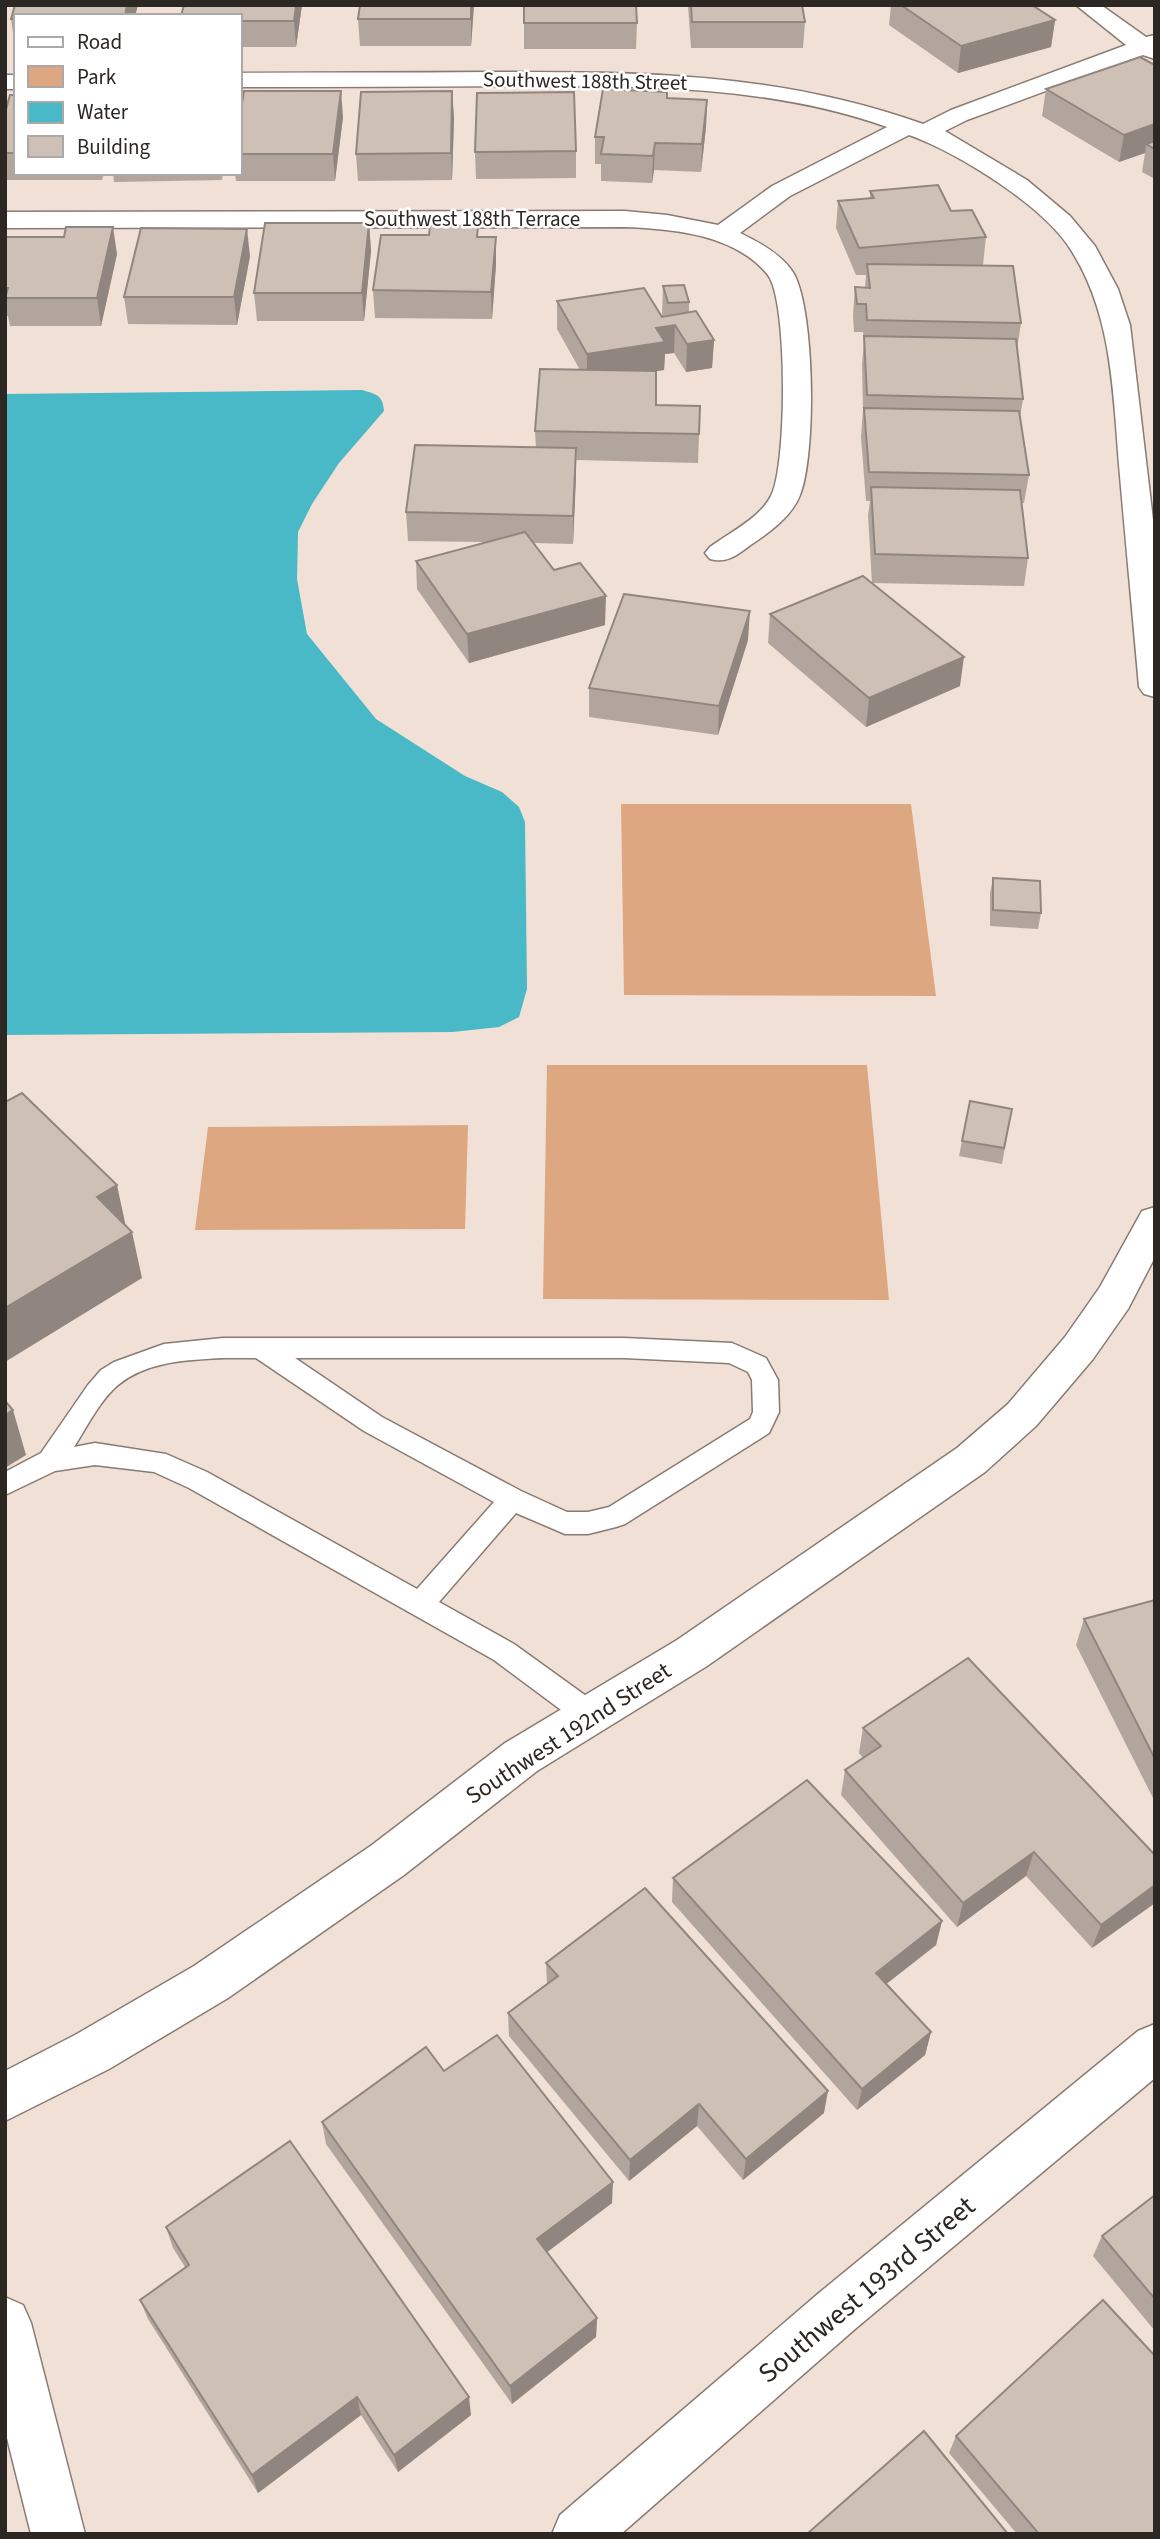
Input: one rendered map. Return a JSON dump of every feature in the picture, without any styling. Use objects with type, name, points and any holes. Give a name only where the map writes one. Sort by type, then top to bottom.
[{"type":"street","points":[[1087,5],[1151,47]]},
{"type":"street","points":[[722,234],[781,191],[916,129],[1151,47]]},
{"type":"street","name":"Southwest 188th Street","points":[[242,80],[547,78],[683,81],[774,92],[872,114],[916,129],[1008,178],[1047,209],[1082,246],[1105,289],[1117,325],[1155,687]]},
{"type":"street","name":"Southwest 188th Terrace","points":[[5,220],[608,218],[663,222],[722,234],[763,257],[784,278],[794,319],[795,372],[792,484],[785,498],[764,521],[720,553]]},
{"type":"street","name":"Southwest 192nd Street","points":[[5,2097],[92,2052],[211,1982],[377,1868],[521,1757],[704,1646],[971,1460],[1022,1415],[1096,1326],[1130,1272],[1155,1221]]},
{"type":"street","name":"Southwest 193rd Street","points":[[579,2534],[837,2311],[1155,2047]]},
{"type":"street","points":[[5,2323],[58,2534]]},
{"type":"lane","points":[[50,1461],[108,1378],[148,1359],[173,1351],[261,1348],[624,1348],[732,1353],[757,1365],[765,1380],[766,1412],[760,1426],[616,1516],[588,1523],[565,1523],[512,1499],[373,1424],[261,1348]]},
{"type":"lane","points":[[5,1483],[50,1461],[95,1454],[157,1462],[198,1480],[504,1652],[590,1715]]},
{"type":"lane","points":[[420,1605],[512,1499]]},
{"type":"green space","points":[[621,804],[911,804],[936,996],[624,995]]},
{"type":"green space","points":[[547,1065],[867,1065],[889,1300],[543,1299]]},
{"type":"green space","points":[[468,1125],[465,1229],[195,1230],[208,1127]]},
{"type":"water","points":[[362,390],[378,396],[384,411],[339,463],[312,504],[298,532],[297,579],[307,634],[376,719],[465,776],[502,792],[519,807],[525,822],[527,989],[519,1017],[499,1027],[453,1032],[5,1035],[5,394]]},
{"type":"building","points":[[15,5],[127,5],[125,14],[14,14],[14,19],[11,19]]},
{"type":"building","points":[[184,5],[296,5],[294,21],[242,21],[242,14],[182,14]]},
{"type":"building","points":[[360,5],[471,5],[471,19],[358,19]]},
{"type":"building","points":[[524,5],[636,5],[637,23],[524,23]]},
{"type":"building","points":[[691,5],[802,5],[805,22],[692,22]]},
{"type":"building","points":[[901,5],[1032,5],[1055,20],[961,46]]},
{"type":"building","points":[[1140,57],[1155,65],[1155,124],[1124,135],[1046,89]]},
{"type":"building","points":[[603,89],[667,92],[667,98],[707,100],[702,144],[655,143],[653,156],[601,154],[604,137],[595,137]]},
{"type":"building","points":[[244,91],[341,91],[333,154],[242,154]]},
{"type":"building","points":[[452,91],[451,153],[356,154],[361,92]]},
{"type":"building","points":[[574,92],[576,151],[475,152],[477,93]]},
{"type":"building","points":[[10,95],[14,95],[14,153],[5,153],[5,113]]},
{"type":"building","points":[[1155,141],[1155,149],[1146,144]]},
{"type":"building","points":[[938,185],[951,211],[972,210],[986,237],[859,248],[838,201],[874,198],[870,191]]},
{"type":"building","points":[[265,223],[369,223],[362,293],[254,293]]},
{"type":"building","points":[[430,225],[478,226],[477,237],[496,237],[491,292],[373,290],[381,235],[429,235]]},
{"type":"building","points":[[66,227],[113,227],[97,298],[5,298],[8,288],[5,288],[5,237],[64,237]]},
{"type":"building","points":[[141,228],[247,229],[234,297],[124,297]]},
{"type":"building","points":[[867,264],[1013,266],[1021,323],[867,320],[866,304],[857,304],[855,287],[870,288]]},
{"type":"building","points":[[684,285],[689,302],[668,303],[663,286]]},
{"type":"building","points":[[644,288],[662,317],[696,311],[714,340],[687,344],[675,325],[656,328],[665,342],[587,354],[557,301]]},
{"type":"building","points":[[864,336],[1016,339],[1023,399],[867,395]]},
{"type":"building","points":[[540,369],[656,371],[656,405],[700,406],[699,434],[535,431]]},
{"type":"building","points":[[864,408],[1019,411],[1029,475],[869,472]]},
{"type":"building","points":[[415,445],[576,448],[573,516],[406,512]]},
{"type":"building","points":[[871,487],[1020,490],[1028,558],[875,554]]},
{"type":"building","points":[[525,532],[554,570],[580,563],[606,596],[467,634],[416,561]]},
{"type":"building","points":[[863,576],[964,657],[869,698],[770,614]]},
{"type":"building","points":[[624,594],[750,611],[719,706],[589,688]]},
{"type":"building","points":[[993,878],[1040,881],[1041,913],[993,910]]},
{"type":"building","points":[[22,1093],[117,1185],[97,1197],[132,1232],[5,1308],[5,1102]]},
{"type":"building","points":[[970,1101],[1012,1109],[1004,1148],[962,1141]]},
{"type":"building","points":[[5,1401],[13,1410],[5,1415]]},
{"type":"building","points":[[1155,1600],[1155,1759],[1084,1619]]},
{"type":"building","points":[[968,1658],[1155,1855],[1155,1885],[1101,1925],[1034,1852],[963,1903],[845,1770],[881,1746],[863,1728]]},
{"type":"building","points":[[807,1780],[942,1921],[876,1973],[931,2032],[862,2089],[673,1878]]},
{"type":"building","points":[[645,1888],[828,2091],[746,2159],[699,2104],[630,2160],[508,2013],[558,1976],[546,1963]]},
{"type":"building","points":[[497,2035],[613,2182],[537,2239],[597,2318],[510,2386],[322,2122],[426,2047],[444,2071]]},
{"type":"building","points":[[290,2141],[469,2397],[394,2455],[357,2397],[252,2475],[140,2300],[189,2265],[166,2227]]},
{"type":"building","points":[[1155,2195],[1155,2299],[1102,2236]]},
{"type":"building","points":[[1103,2300],[1155,2356],[1155,2534],[1039,2534],[956,2436]]},
{"type":"building","points":[[924,2431],[1008,2534],[807,2534]]}]
